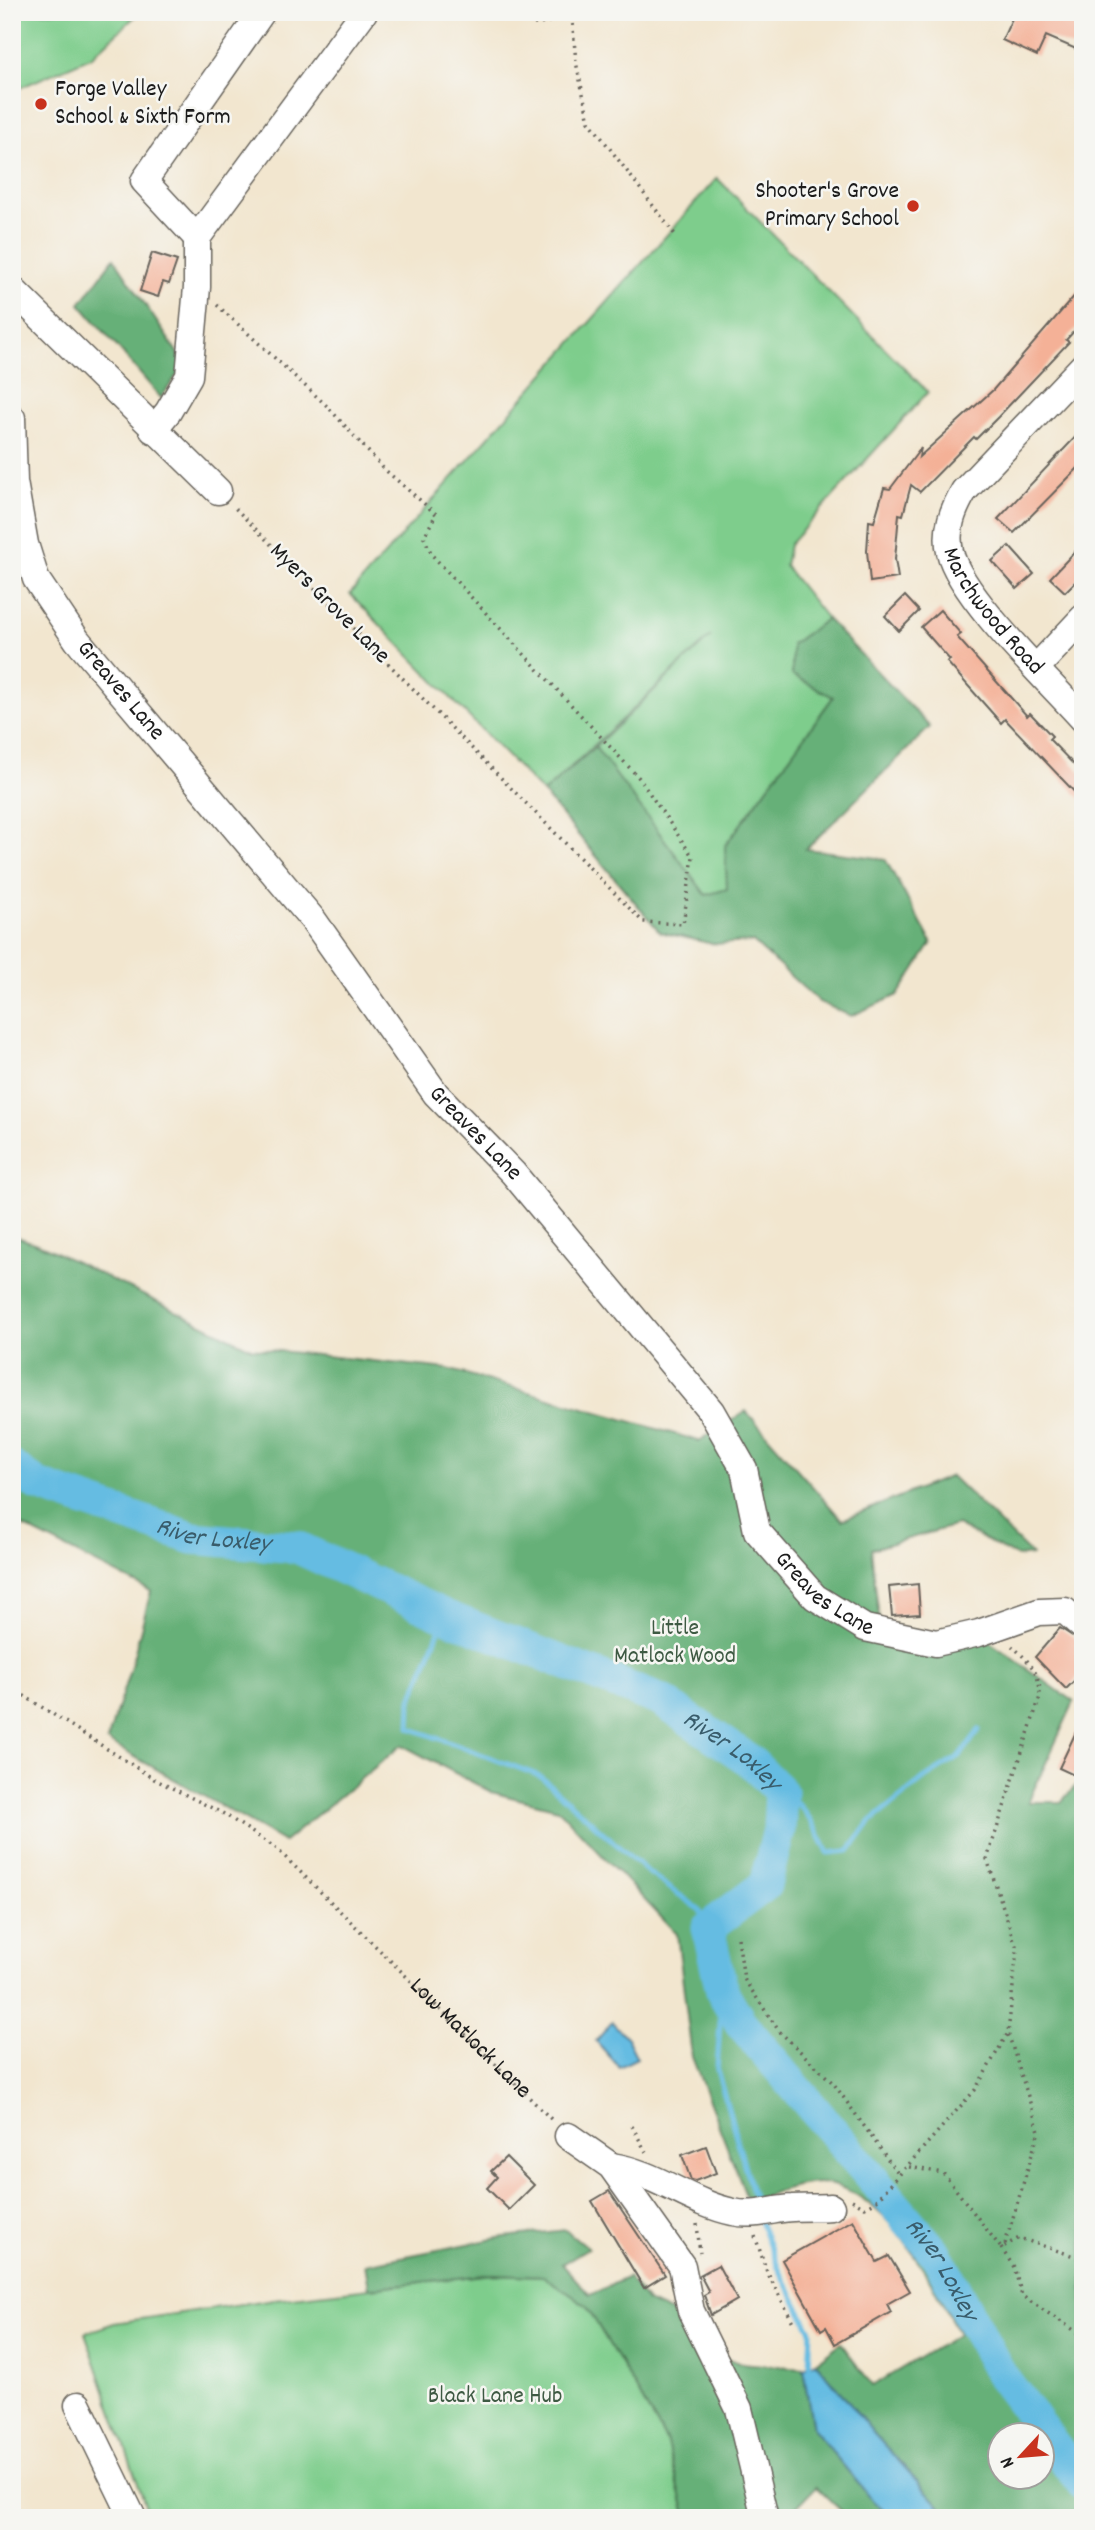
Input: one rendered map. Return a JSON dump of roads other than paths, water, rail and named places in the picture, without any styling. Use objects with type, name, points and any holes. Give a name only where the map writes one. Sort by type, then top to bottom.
[{"type":"street","points":[[197,238],[144,181],[262,12]]},
{"type":"street","points":[[153,430],[168,412],[189,376],[197,287],[197,238],[364,12]]},
{"type":"street","points":[[12,289],[218,491]]},
{"type":"street","name":"Marchwood Road","points":[[1083,366],[964,491],[953,509],[948,531],[950,551],[968,591],[1083,719]]},
{"type":"street","name":"Greaves Lane","points":[[12,418],[14,482],[25,544],[43,589],[76,639],[314,920],[436,1094],[513,1173],[711,1411],[744,1469],[757,1531],[815,1597],[865,1629],[936,1643],[1039,1612],[1065,1611],[1083,1627]]},
{"type":"street","points":[[1037,667],[1083,618]]},
{"type":"street","points":[[568,2136],[611,2165],[654,2177],[693,2197],[732,2212],[755,2213],[831,2207]]},
{"type":"street","points":[[611,2165],[682,2266],[691,2311],[739,2409],[765,2518]]},
{"type":"street","points":[[78,2405],[133,2518]]},
{"type":"water","points":[[612,2022],[627,2038],[637,2058],[619,2067],[596,2041]]},
{"type":"water","points":[[816,2362],[875,2435],[951,2518],[892,2518],[869,2496],[813,2429],[803,2368]]},
{"type":"waterway","name":"River Loxley","points":[[12,1467],[38,1485],[192,1538],[297,1547],[445,1616],[662,1701],[749,1760],[781,1792],[779,1830],[765,1885],[708,1928],[722,1991],[740,2022],[936,2254],[1001,2375],[1083,2484]]},
{"type":"waterway","points":[[445,1616],[411,1701],[410,1728],[540,1776],[645,1870],[699,1909],[708,1928]]},
{"type":"waterway","points":[[781,1792],[803,1809],[828,1853],[849,1851],[871,1821],[925,1778],[960,1756],[979,1730]]},
{"type":"waterway","points":[[722,1991],[717,2070],[756,2206]]},
{"type":"waterway","points":[[759,2219],[779,2269],[811,2331],[809,2365]]},
{"type":"place","name":"Forge Valley School & Sixth Form","points":[[41,104]]},
{"type":"place","name":"Shooter's Grove Primary School","points":[[913,206]]},
{"type":"park label","name":"Little Matlock Wood","points":[[675,1643]]},
{"type":"park label","name":"Black Lane Hub","points":[[495,2397]]}]
